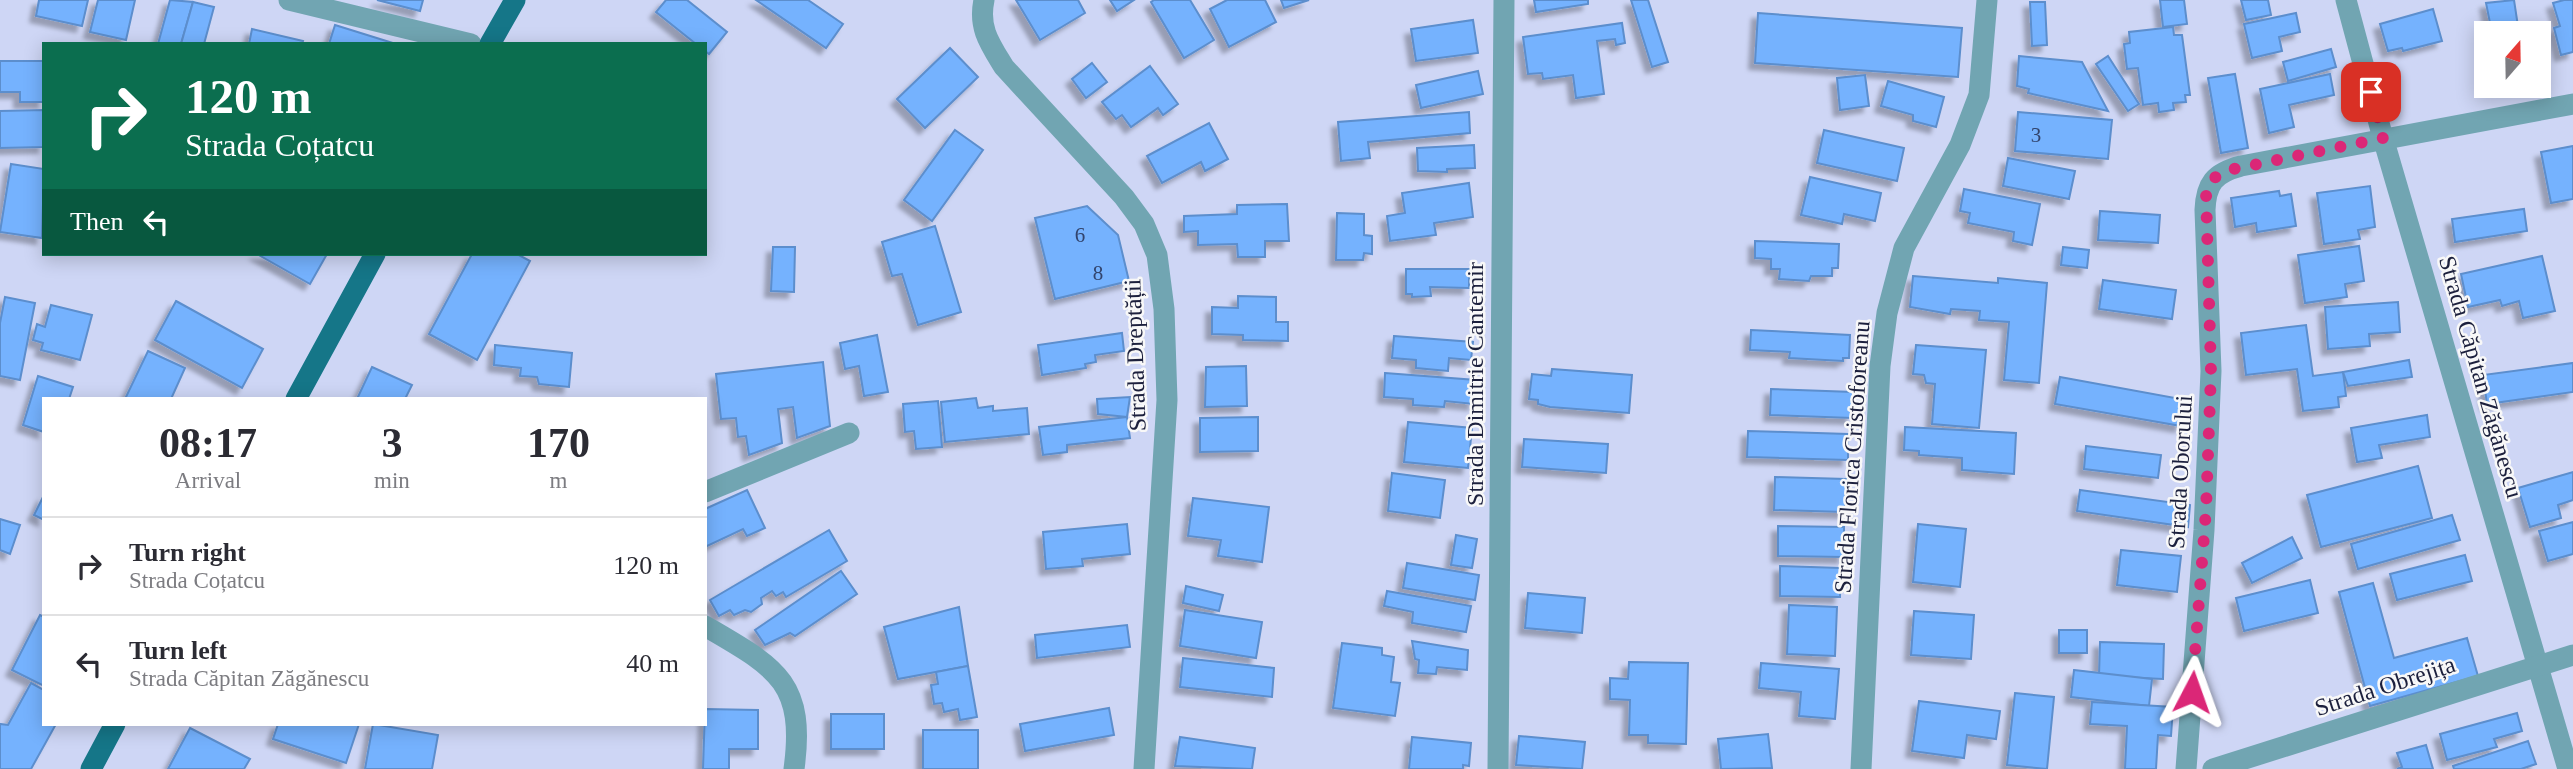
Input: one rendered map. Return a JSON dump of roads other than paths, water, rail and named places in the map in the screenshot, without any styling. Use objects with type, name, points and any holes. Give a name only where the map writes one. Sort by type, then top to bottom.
[{"type":"main road","points":[[491,42],[514,0]]},
{"type":"main road","points":[[298,397],[374,256]]},
{"type":"main road","points":[[90,769],[114,726]]},
{"type":"street","points":[[289,0],[463,42]]},
{"type":"street","name":"Strada Dreptății","points":[[984,0],[981,14],[989,45],[1004,67],[1124,197],[1144,224],[1157,255],[1164,309],[1167,400],[1144,769]]},
{"type":"street","name":"Strada Dimitrie Cantemir","points":[[1498,769],[1504,0]]},
{"type":"street","name":"Strada Florica Cristoforeanu","points":[[1861,769],[1881,366],[1887,313],[1904,248],[1960,145],[1979,95],[1987,0]]},
{"type":"street","name":"Strada Căpitan Zăgănescu","points":[[2346,0],[2383,138],[2568,769]]},
{"type":"street","points":[[2383,138],[2573,104]]},
{"type":"street","name":"Strada Oborului","points":[[2186,769],[2208,470],[2211,372],[2206,192],[2213,179],[2224,171],[2383,138]]},
{"type":"street","points":[[707,491],[849,433]]},
{"type":"street","points":[[707,627],[762,660],[790,692],[797,718],[794,769]]},
{"type":"street","name":"Strada Obrejița","points":[[2213,769],[2573,655]]}]
